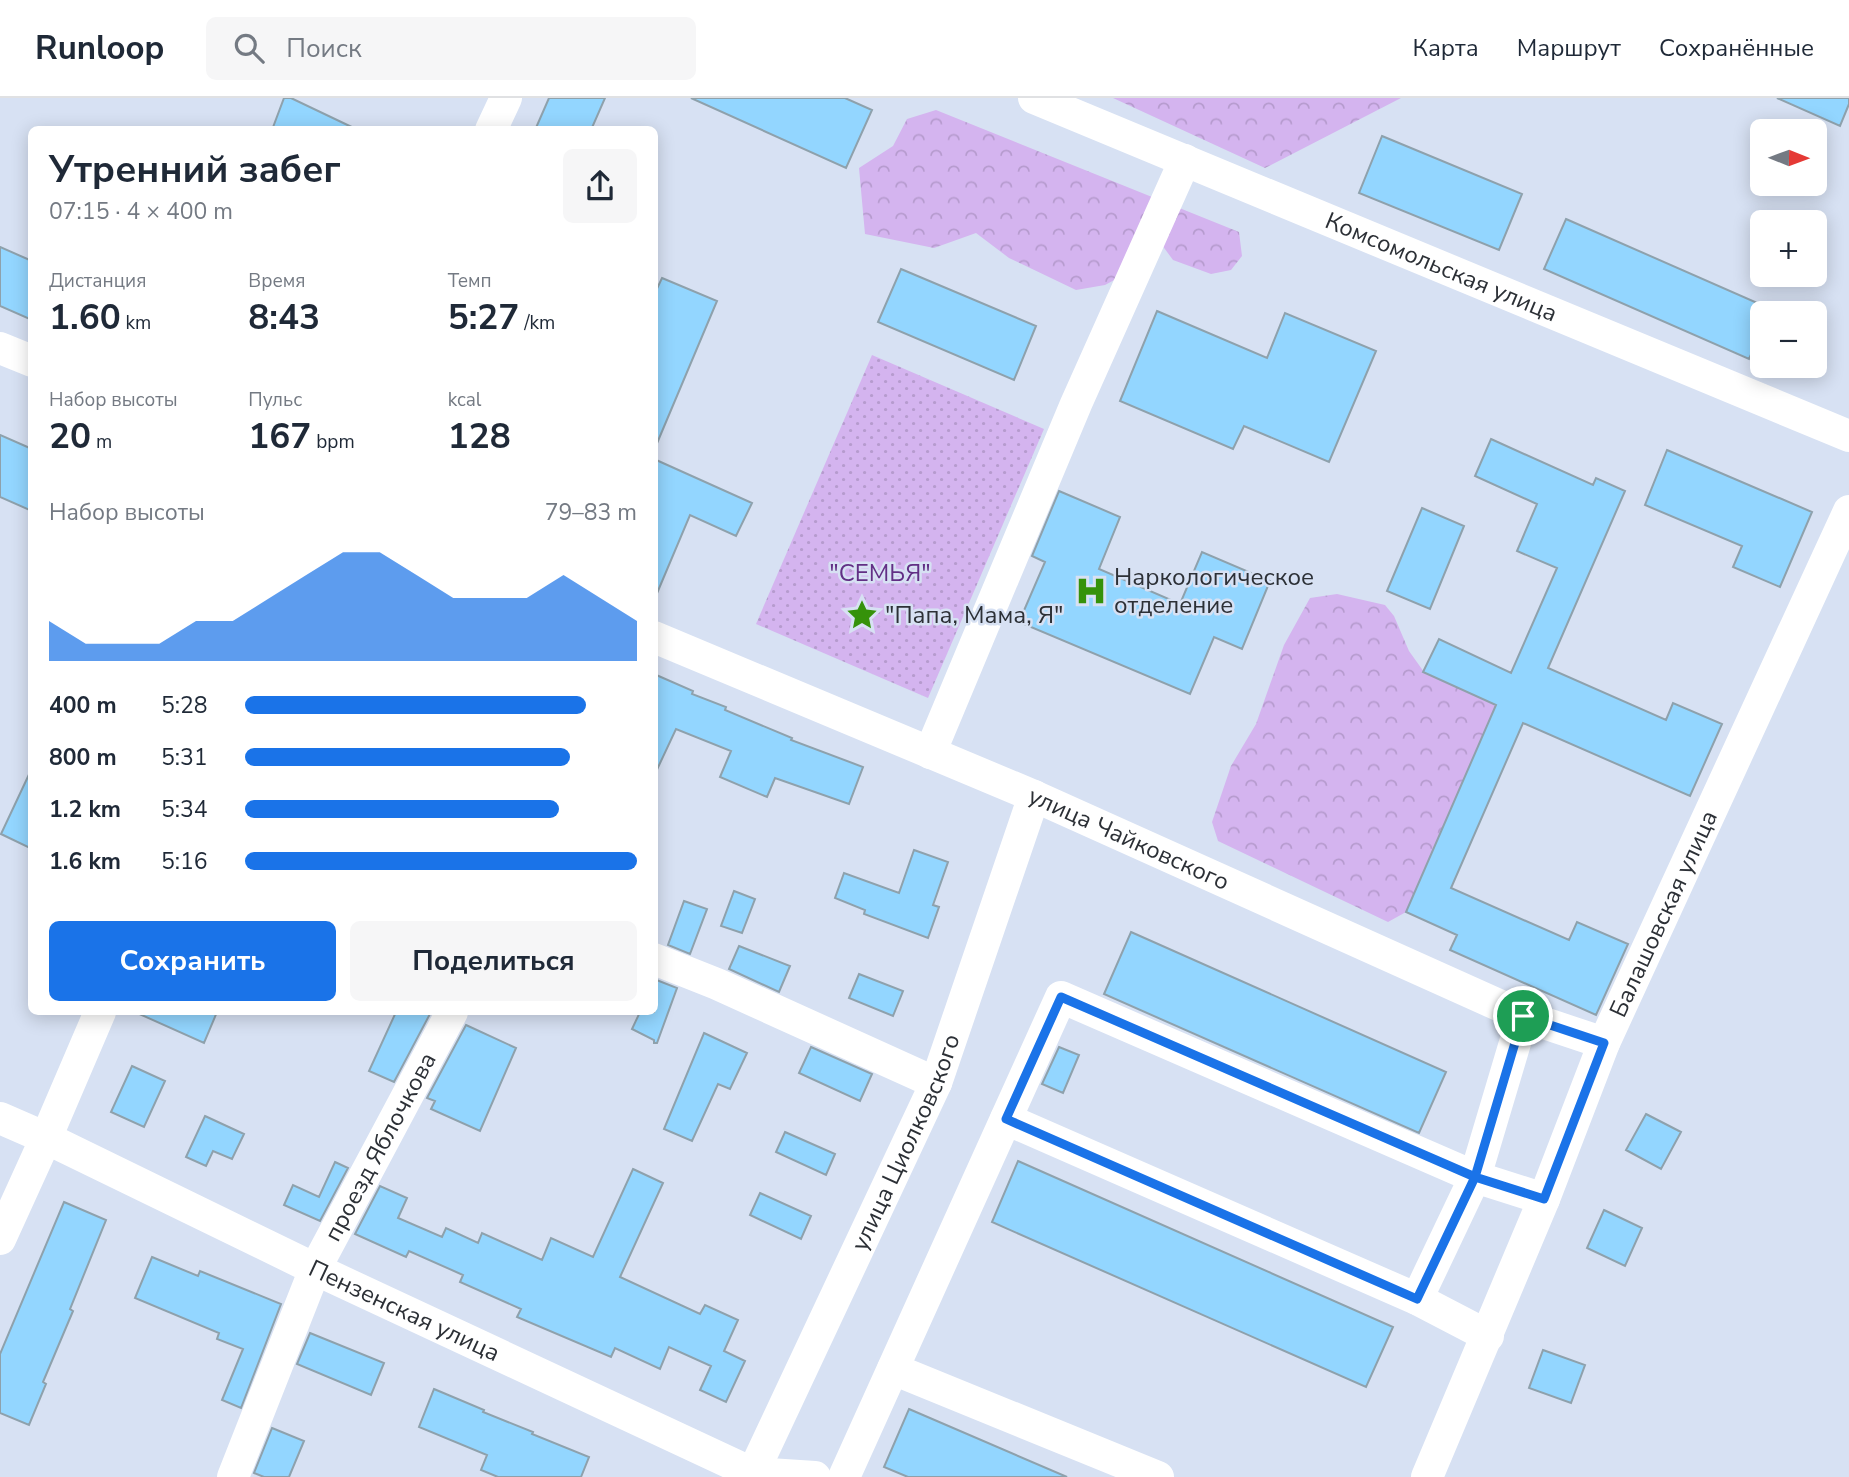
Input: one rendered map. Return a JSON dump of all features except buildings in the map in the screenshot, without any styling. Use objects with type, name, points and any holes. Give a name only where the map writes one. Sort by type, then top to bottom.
[{"type":"street","points":[[493,126],[506,98]]},
{"type":"street","name":"Комсомольская улица","points":[[1034,98],[1849,436]]},
{"type":"street","points":[[930,752],[1078,400],[1185,160]]},
{"type":"street","points":[[0,348],[28,359]]},
{"type":"street","name":"Балашовская улица","points":[[1427,1477],[1544,1199],[1604,1043],[1849,510]]},
{"type":"street","name":"улица Чайковского","points":[[658,639],[1034,796],[1523,1016],[1604,1043]]},
{"type":"street","name":"улица Циолковского","points":[[752,1475],[936,1083],[1034,796]]},
{"type":"street","points":[[658,961],[717,984],[936,1083]]},
{"type":"street","points":[[844,1477],[1061,997],[1475,1177],[1544,1199]]},
{"type":"street","points":[[0,1239],[99,1015]]},
{"type":"street","name":"проезд Яблочкова","points":[[233,1477],[315,1269],[450,1015]]},
{"type":"street","points":[[1417,1299],[1475,1177],[1523,1016]]},
{"type":"street","name":"Пензенская улица","points":[[0,1118],[752,1475],[815,1477]]},
{"type":"street","points":[[1006,1119],[1417,1299],[1488,1336]]},
{"type":"street","points":[[893,1370],[1158,1477]]},
{"type":"green space","points":[[1113,98],[1401,98],[1265,168]]},
{"type":"green space","points":[[936,110],[1239,232],[1242,256],[1231,270],[1211,274],[1173,260],[1159,241],[1131,271],[1105,285],[1076,290],[1009,258],[976,233],[934,248],[865,234],[859,168],[893,146],[907,119]]},
{"type":"green space","name":"\"СЕМЬЯ\"","points":[[872,355],[1044,429],[928,698],[756,624]]},
{"type":"green space","points":[[1337,594],[1385,605],[1394,616],[1409,651],[1424,672],[1467,692],[1483,660],[1504,688],[1406,912],[1388,922],[1218,841],[1212,822],[1231,766],[1256,724],[1284,645],[1310,598]]},
{"type":"place","name":"Наркологическое отделение","points":[[1091,591]]},
{"type":"place","name":"\"Папа, Мама, Я\"","points":[[862,615]]},
{"type":"route","points":[[1523,1016],[1475,1177],[1417,1299],[1006,1119],[1061,997],[1475,1177],[1544,1199],[1604,1043],[1523,1016]]}]
